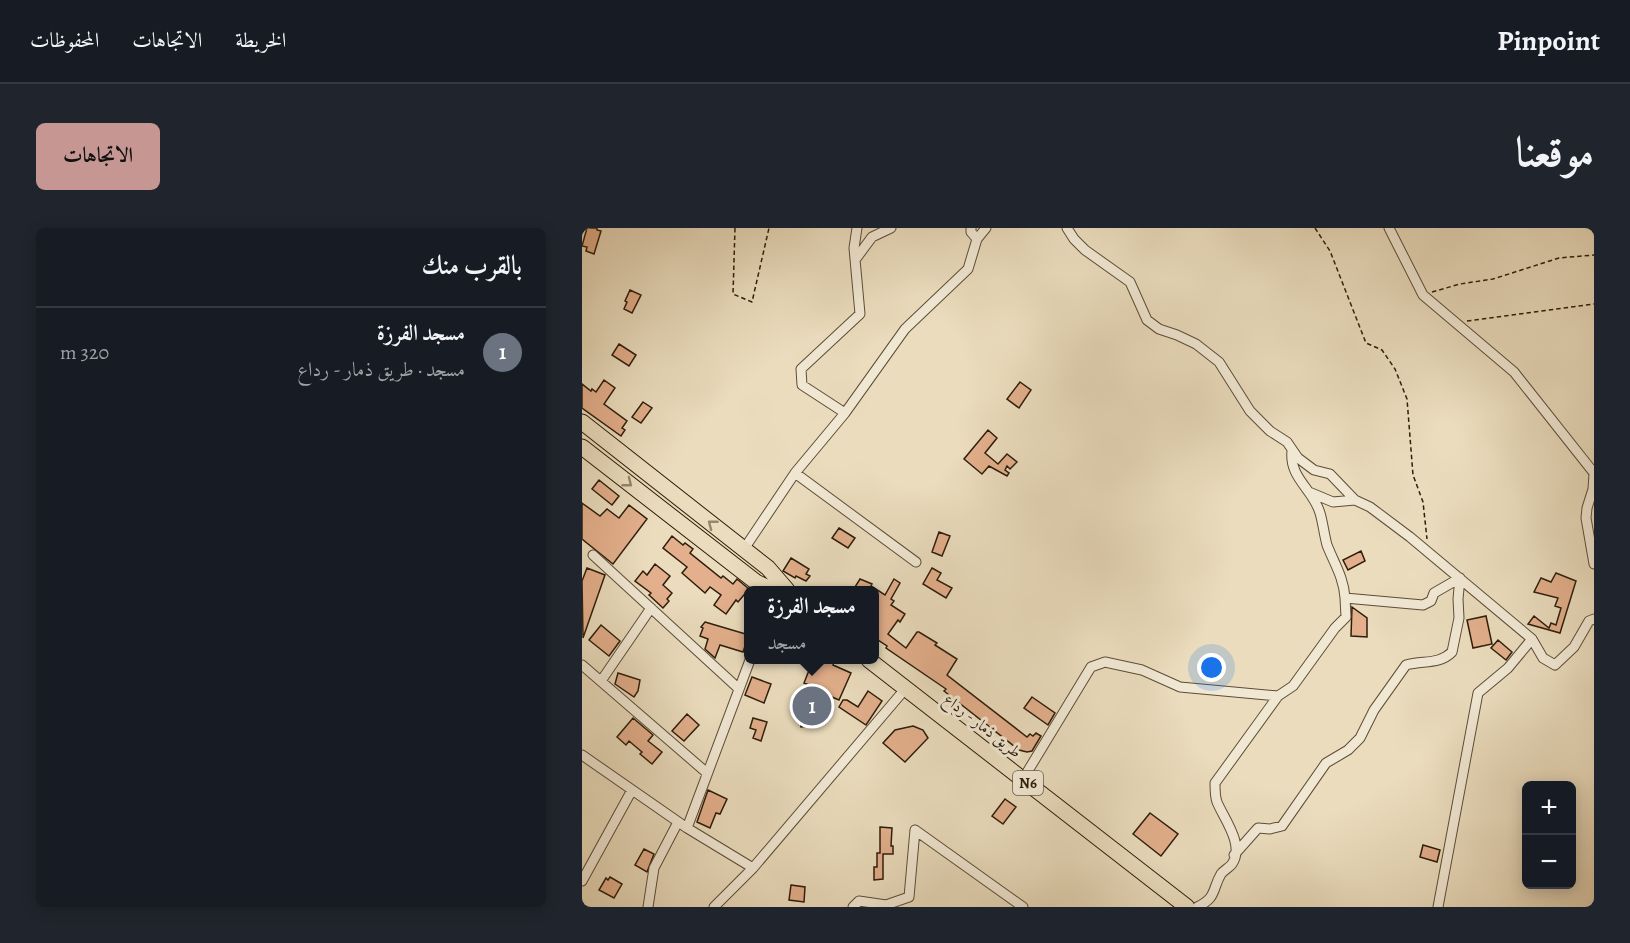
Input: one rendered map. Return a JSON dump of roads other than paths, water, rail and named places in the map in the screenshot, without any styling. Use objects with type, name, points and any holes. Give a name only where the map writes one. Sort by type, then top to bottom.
[{"type":"main road","points":[[582,422],[768,568],[778,586]]},
{"type":"main road","points":[[582,447],[747,575],[773,586]]},
{"type":"main road","name":"طريق ذمار - رداع","points":[[874,664],[1188,907]]},
{"type":"street","points":[[845,413],[802,385],[801,369],[860,314],[854,248],[857,228]]},
{"type":"street","points":[[855,260],[872,237],[891,228]]},
{"type":"street","points":[[971,228],[971,232],[977,239]]},
{"type":"street","points":[[744,549],[795,473],[845,413],[905,329],[968,268],[977,239],[986,228]]},
{"type":"street","points":[[1067,228],[1074,239],[1086,250],[1130,282],[1147,320],[1159,329],[1196,344],[1219,362],[1250,411],[1270,431],[1287,442],[1298,458],[1314,470],[1330,474],[1354,500],[1370,507],[1427,551],[1532,639],[1543,658],[1555,664],[1574,647],[1589,621],[1594,619]]},
{"type":"street","points":[[1389,228],[1423,295],[1514,372],[1594,473],[1593,489],[1586,518],[1594,564]]},
{"type":"street","points":[[1197,907],[1206,903],[1215,893],[1221,874],[1233,863],[1235,848],[1229,824],[1216,800],[1215,783],[1278,696],[1293,686],[1335,628],[1346,617],[1345,589],[1322,527],[1320,513],[1295,473],[1291,458],[1292,450]]},
{"type":"street","points":[[795,473],[916,562]]},
{"type":"street","points":[[1307,491],[1333,502],[1354,500]]},
{"type":"street","points":[[593,555],[739,689]]},
{"type":"street","points":[[1346,598],[1423,605],[1431,601],[1434,593],[1460,578]]},
{"type":"street","points":[[1234,855],[1258,828],[1270,829],[1282,826],[1326,764],[1348,750],[1360,738],[1374,710],[1406,664],[1419,661],[1438,662],[1452,652],[1459,618],[1460,578]]},
{"type":"street","points":[[601,681],[651,608]]},
{"type":"street","points":[[1438,907],[1478,693],[1508,668],[1532,639]]},
{"type":"street","points":[[1023,780],[1084,677],[1091,667],[1105,662],[1142,670],[1180,687],[1278,696]]},
{"type":"street","points":[[648,907],[654,868],[682,825],[707,773],[748,664]]},
{"type":"street","points":[[582,665],[707,773]]},
{"type":"street","points":[[714,907],[753,868],[906,688]]},
{"type":"street","points":[[582,755],[682,825],[753,868]]},
{"type":"street","points":[[582,880],[632,790]]},
{"type":"street","points":[[853,907],[859,901],[888,906],[909,897],[915,830],[1023,907]]},
{"type":"place","name":"مسجد الفرزة","points":[[812,706]]}]
